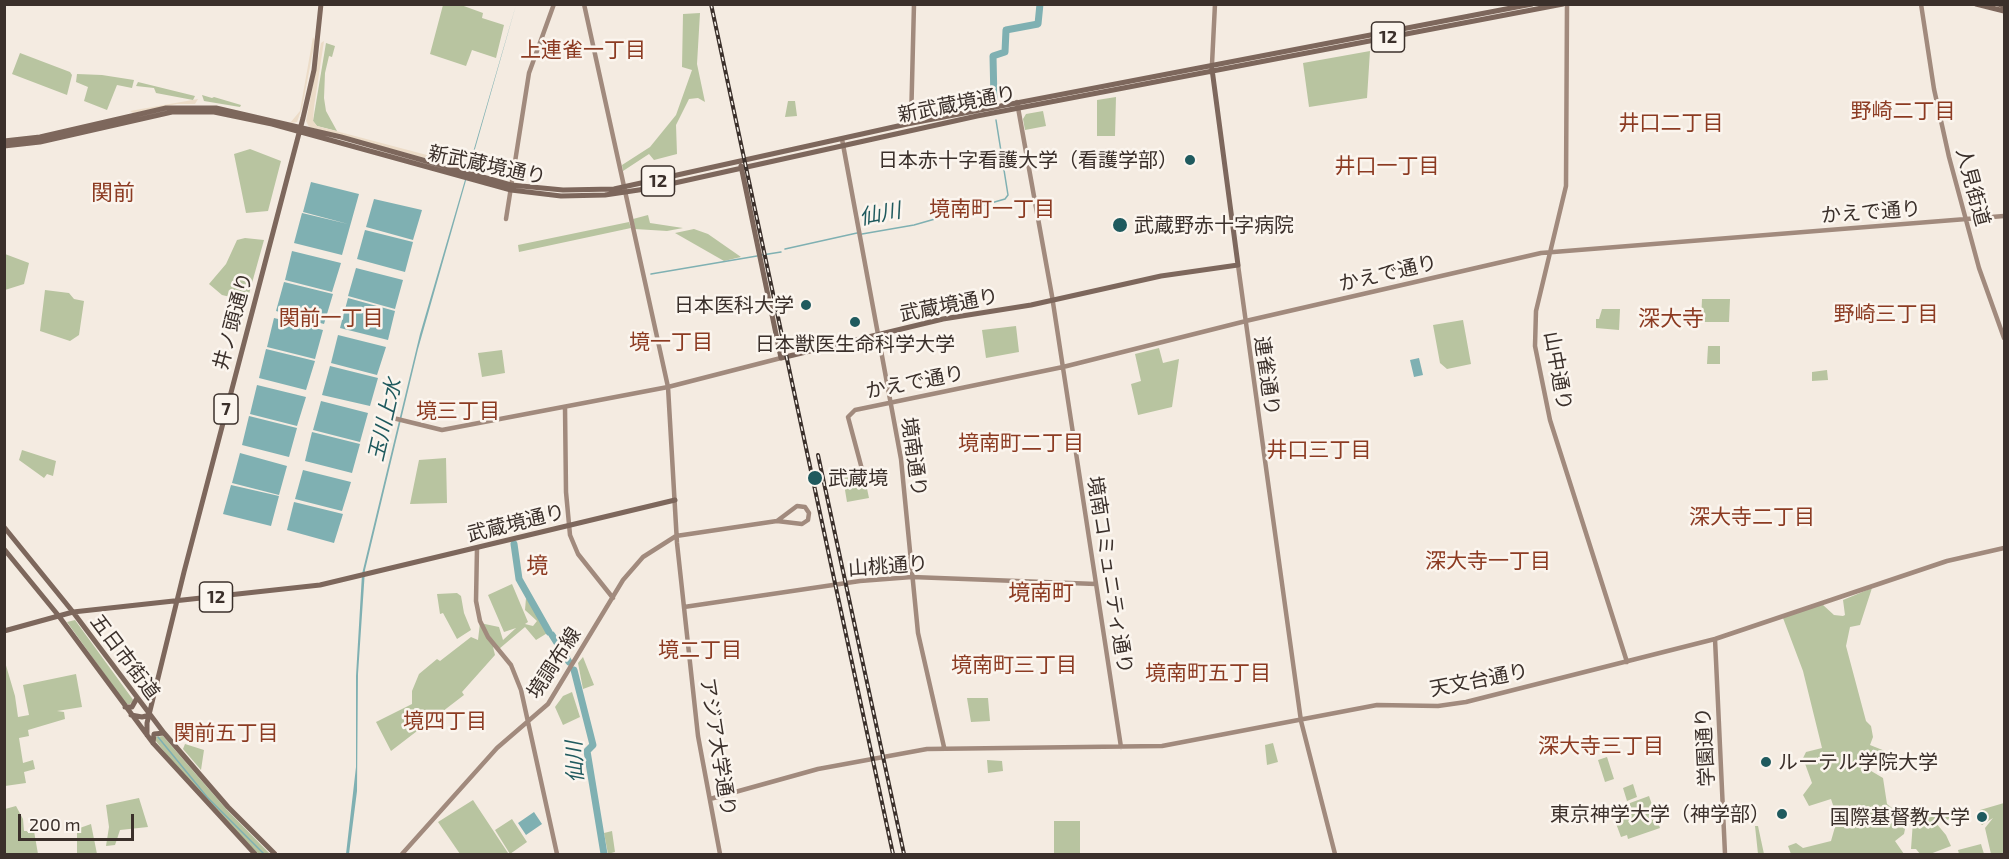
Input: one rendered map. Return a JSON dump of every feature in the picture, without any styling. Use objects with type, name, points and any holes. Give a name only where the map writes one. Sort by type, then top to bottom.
[{"type":"main road","name":"井ノ頭通り","points":[[150,715],[177,601],[314,70],[321,4]]},
{"type":"main road","name":"12","points":[[1212,67],[1532,4]]},
{"type":"main road","name":"12","points":[[1212,67],[1565,4]]},
{"type":"main road","points":[[1976,4],[2004,11]]},
{"type":"main road","points":[[1998,4],[2004,6]]},
{"type":"main road","name":"新武蔵境通り","points":[[843,141],[1212,67]]},
{"type":"main road","name":"連雀通り","points":[[1212,67],[1238,265]]},
{"type":"main road","name":"新武蔵境通り","points":[[4,141],[40,137],[148,111],[183,106],[233,110],[462,175],[511,187],[570,196],[625,190],[741,165],[911,123],[1018,105]]},
{"type":"main road","name":"新武蔵境通り","points":[[4,146],[40,142],[180,111],[230,114],[299,129]]},
{"type":"main road","points":[[741,165],[781,358]]},
{"type":"main road","name":"武蔵境通り","points":[[781,358],[943,319],[1053,301],[1161,276],[1238,265]]},
{"type":"main road","name":"武蔵境通り","points":[[177,601],[287,590],[365,576],[675,500]]},
{"type":"main road","name":"五日市街道","points":[[4,527],[74,612],[164,733],[228,807],[275,855]]},
{"type":"main road","name":"五日市街道","points":[[4,549],[58,615],[153,743],[255,855]]},
{"type":"main road","name":"12","points":[[4,631],[74,612],[177,601]]},
{"type":"main road","points":[[125,707],[132,707],[137,698]]},
{"type":"main road","points":[[131,715],[142,717],[150,715]]},
{"type":"main road","name":"7","points":[[147,735],[150,715]]},
{"type":"main road","points":[[153,743],[154,734],[164,733]]},
{"type":"street","points":[[506,219],[529,73],[554,4]]},
{"type":"street","points":[[584,4],[668,387],[676,536],[777,521],[802,525],[808,520],[809,513],[805,507],[797,506],[777,521]]},
{"type":"street","points":[[911,123],[914,4]]},
{"type":"street","name":"連雀通り","points":[[1212,67],[1215,4]]},
{"type":"street","name":"山中通り","points":[[1565,4],[1566,186],[1536,311],[1535,346],[1550,420],[1627,662]]},
{"type":"street","name":"人見街道","points":[[1921,4],[1938,112],[1979,268],[2004,338]]},
{"type":"street","name":"境南コミュニティ通り","points":[[1018,105],[1053,301],[1121,747]]},
{"type":"street","name":"境南通り","points":[[843,141],[880,334],[902,467],[912,577]]},
{"type":"street","name":"かえで通り","points":[[863,472],[852,435],[849,414],[855,410],[1063,367],[1245,321],[1551,251],[2004,216]]},
{"type":"street","name":"連雀通り","points":[[1238,265],[1301,720],[1335,855]]},
{"type":"street","name":"武蔵境通り","points":[[393,418],[442,430],[668,387],[781,358]]},
{"type":"street","points":[[565,407],[568,525],[574,547],[613,598]]},
{"type":"street","points":[[783,515],[784,523]]},
{"type":"street","name":"境調布線","points":[[402,855],[496,748],[529,722],[552,699],[636,564],[676,536]]},
{"type":"street","name":"アジア大学通り","points":[[676,536],[698,736],[720,855]]},
{"type":"street","points":[[477,548],[476,601],[480,621],[514,672],[529,722],[557,855]]},
{"type":"street","name":"天文台通り","points":[[710,799],[818,769],[944,747],[1162,746],[1377,705],[1454,704],[1715,639],[1941,562],[2004,548]]},
{"type":"street","points":[[912,577],[921,649],[944,747]]},
{"type":"street","name":"山桃通り","points":[[684,607],[860,581],[912,577],[1096,584]]},
{"type":"street","name":"学園通り","points":[[1715,639],[1725,855]]},
{"type":"green space","points":[[443,5],[461,5],[483,13],[482,18],[504,25],[496,58],[472,50],[466,66],[430,54]]},
{"type":"green space","points":[[700,13],[697,64],[705,102],[698,98],[689,99],[676,125],[677,154],[654,160],[649,154],[623,171],[622,165],[650,147],[676,115],[692,70],[682,67],[683,14]]},
{"type":"green space","points":[[326,43],[335,46],[332,57],[329,56],[325,73],[324,98],[326,111],[337,131],[317,126],[313,121]]},
{"type":"green space","points":[[1370,51],[1367,98],[1309,107],[1303,63]]},
{"type":"green space","points":[[20,53],[70,72],[72,75],[67,95],[12,74]]},
{"type":"green space","points":[[77,74],[134,80],[132,88],[117,85],[107,110],[84,101],[88,87],[76,82]]},
{"type":"green space","points":[[138,82],[195,96],[193,100],[156,93],[154,88],[136,86]]},
{"type":"green space","points":[[202,95],[241,105],[240,107],[204,101]]},
{"type":"green space","points":[[1116,97],[1115,136],[1097,136],[1097,100]]},
{"type":"green space","points":[[788,101],[795,101],[797,116],[785,117]]},
{"type":"green space","points":[[1043,111],[1046,126],[1025,130],[1023,119],[1026,114]]},
{"type":"green space","points":[[250,149],[281,161],[268,211],[246,213],[234,154]]},
{"type":"green space","points":[[648,215],[650,223],[683,228],[667,231],[635,229],[633,219]]},
{"type":"green space","points":[[629,222],[631,228],[519,252],[518,245]]},
{"type":"green space","points":[[694,229],[708,234],[741,257],[724,261],[675,233]]},
{"type":"green space","points":[[245,238],[264,240],[247,301],[222,295],[209,284],[226,264],[237,240]]},
{"type":"green space","points":[[5,254],[29,263],[24,284],[5,290]]},
{"type":"green space","points":[[45,290],[69,293],[74,299],[84,301],[79,335],[70,341],[40,331]]},
{"type":"green space","points":[[1702,299],[1730,299],[1729,322],[1701,322]]},
{"type":"green space","points":[[1602,309],[1620,309],[1619,330],[1596,328],[1596,319],[1599,319]]},
{"type":"green space","points":[[1463,320],[1471,364],[1447,369],[1440,363],[1433,325]]},
{"type":"green space","points":[[1016,326],[1019,352],[986,358],[982,330]]},
{"type":"green space","points":[[1708,346],[1720,346],[1720,364],[1707,364]]},
{"type":"green space","points":[[1159,348],[1163,363],[1179,359],[1172,407],[1138,415],[1131,384],[1141,381],[1135,354]]},
{"type":"green space","points":[[502,350],[505,373],[482,377],[478,353]]},
{"type":"green space","points":[[1827,370],[1828,380],[1812,381],[1812,372]]},
{"type":"green space","points":[[22,450],[56,461],[53,476],[47,474],[44,478],[19,460]]},
{"type":"green space","points":[[446,458],[447,503],[410,504],[419,460]]},
{"type":"green space","points":[[859,476],[865,479],[869,498],[847,502],[843,478]]},
{"type":"green space","points":[[512,584],[528,622],[525,624],[533,626],[537,621],[525,610],[526,598],[549,632],[536,640],[525,627],[499,649],[493,647],[495,655],[462,692],[464,695],[391,751],[376,722],[412,704],[412,691],[419,674],[471,637],[478,640],[480,623],[499,627],[503,640],[516,628],[504,632],[488,595]]},
{"type":"green space","points":[[1872,588],[1860,625],[1850,627],[1846,646],[1866,721],[1871,726],[1873,737],[1870,745],[1885,751],[1886,757],[1883,763],[1866,765],[1866,768],[1883,778],[1887,804],[1897,812],[1905,829],[1904,834],[1895,841],[1904,854],[1791,854],[1788,846],[1796,843],[1803,848],[1831,841],[1835,827],[1833,816],[1836,814],[1831,799],[1809,806],[1803,795],[1812,783],[1803,758],[1806,752],[1822,748],[1803,671],[1783,618],[1822,604],[1834,615],[1843,616],[1845,615],[1843,600]]},
{"type":"green space","points":[[457,593],[461,596],[464,613],[471,630],[457,639],[443,613],[440,614],[437,594]]},
{"type":"green space","points":[[75,620],[134,701],[130,704],[126,704],[67,622]]},
{"type":"green space","points":[[583,657],[594,685],[583,689],[578,663]]},
{"type":"green space","points":[[5,662],[15,696],[18,717],[29,715],[23,685],[76,674],[82,707],[57,711],[64,712],[65,719],[28,730],[29,736],[19,738],[23,763],[33,760],[35,769],[24,772],[26,783],[5,786]]},
{"type":"green space","points":[[572,692],[580,717],[563,725],[555,707],[563,696]]},
{"type":"green space","points":[[967,698],[988,698],[990,721],[971,722]]},
{"type":"green space","points":[[163,736],[227,810],[270,854],[258,854],[179,770],[155,740],[155,737]]},
{"type":"green space","points":[[1273,743],[1278,762],[1267,765],[1265,745]]},
{"type":"green space","points":[[185,744],[204,750],[201,770],[183,749]]},
{"type":"green space","points":[[1607,757],[1614,779],[1605,782],[1598,760]]},
{"type":"green space","points":[[987,760],[1002,761],[1003,771],[988,773]]},
{"type":"green space","points":[[1633,784],[1637,797],[1627,801],[1623,788]]},
{"type":"green space","points":[[1649,796],[1660,828],[1628,839],[1627,835],[1621,837],[1611,810]]},
{"type":"green space","points":[[139,798],[148,827],[120,830],[115,845],[106,846],[109,827],[106,805]]},
{"type":"green space","points":[[473,800],[508,853],[460,854],[438,822]]},
{"type":"green space","points":[[2004,803],[2004,854],[1991,854],[1985,828],[1993,818],[1982,825],[1975,817],[1980,810]]},
{"type":"green space","points":[[16,806],[23,819],[24,831],[34,831],[38,854],[5,854],[5,809]]},
{"type":"green space","points":[[1967,810],[1967,814],[1936,823],[1946,835],[1951,846],[1930,854],[1920,854],[1916,849],[1911,849],[1913,821]]},
{"type":"green space","points":[[512,819],[527,842],[510,854],[495,830]]},
{"type":"green space","points":[[1054,821],[1080,821],[1080,854],[1054,854]]},
{"type":"green space","points":[[91,824],[97,854],[77,854],[77,829]]},
{"type":"green space","points":[[1755,826],[1758,826],[1764,854],[1758,854]]},
{"type":"green space","points":[[612,831],[615,852],[608,854],[604,833]]},
{"type":"green space","points":[[1981,844],[1984,854],[1959,854],[1958,850]]},
{"type":"shaded area","points":[[313,37],[315,41],[302,108],[297,122],[290,123],[300,111]]},
{"type":"shaded area","points":[[324,41],[314,107],[313,121],[317,126],[461,164],[459,167],[309,127],[306,121],[321,43]]},
{"type":"shaded area","points":[[198,99],[195,104],[177,104],[133,113],[130,111]]},
{"type":"water","points":[[516,5],[418,349],[365,570],[358,674],[357,791],[349,854],[346,854],[356,767],[356,676],[362,574],[420,334]]},
{"type":"water","points":[[311,182],[359,194],[342,255],[294,243],[302,213],[348,224],[303,212]]},
{"type":"water","points":[[374,199],[422,210],[413,240],[366,227]]},
{"type":"water","points":[[365,230],[413,242],[405,272],[357,259]]},
{"type":"water","points":[[292,251],[341,263],[332,292],[285,280]]},
{"type":"water","points":[[356,268],[403,280],[395,309],[348,296]]},
{"type":"water","points":[[284,282],[333,294],[324,324],[276,311]]},
{"type":"water","points":[[348,298],[395,311],[388,340],[340,328]]},
{"type":"water","points":[[274,318],[323,330],[315,359],[267,347]]},
{"type":"water","points":[[338,335],[386,347],[377,375],[331,363]]},
{"type":"water","points":[[266,349],[315,361],[306,390],[259,378]]},
{"type":"water","points":[[1419,358],[1423,375],[1414,377],[1410,360]]},
{"type":"water","points":[[330,366],[378,378],[370,406],[322,395]]},
{"type":"water","points":[[257,385],[306,397],[297,426],[250,414]]},
{"type":"water","points":[[321,401],[368,413],[360,442],[313,430]]},
{"type":"water","points":[[249,416],[297,428],[289,457],[242,445]]},
{"type":"water","points":[[312,432],[360,444],[352,473],[305,461]]},
{"type":"water","points":[[240,453],[287,466],[279,495],[232,483]]},
{"type":"water","points":[[303,470],[351,482],[342,511],[295,499]]},
{"type":"water","points":[[231,485],[279,496],[271,526],[223,514]]},
{"type":"water","points":[[294,502],[343,514],[334,543],[287,530]]},
{"type":"water","points":[[534,812],[542,824],[526,835],[518,823]]},
{"type":"waterway","name":"仙川","points":[[994,101],[993,56],[1005,52],[1006,30],[1038,24],[1040,4]]},
{"type":"waterway","name":"仙川","points":[[862,234],[914,225],[1005,199],[1008,195],[996,120]]},
{"type":"waterway","name":"仙川","points":[[785,249],[857,233]]},
{"type":"waterway","name":"仙川","points":[[762,255],[781,252]]},
{"type":"waterway","name":"仙川","points":[[651,274],[757,256]]},
{"type":"waterway","name":"仙川","points":[[514,544],[519,579],[549,632]]},
{"type":"waterway","name":"仙川","points":[[552,635],[569,662]]},
{"type":"waterway","name":"仙川","points":[[574,670],[593,745],[587,751],[604,854]]},
{"type":"waterway","points":[[158,737],[207,797],[264,854]]},
{"type":"railway","points":[[711,4],[893,854]]},
{"type":"railway","points":[[818,455],[904,854]]},
{"type":"place","name":"日本赤十字看護大学（看護学部）","points":[[1190,160]]},
{"type":"place","name":"武蔵野赤十字病院","points":[[1120,225]]},
{"type":"place","name":"日本医科大学","points":[[806,305]]},
{"type":"place","name":"日本獣医生命科学大学","points":[[855,322]]},
{"type":"place","name":"武蔵境","points":[[815,478]]},
{"type":"place","name":"ルーテル学院大学","points":[[1766,762]]},
{"type":"place","name":"東京神学大学（神学部）","points":[[1782,814]]},
{"type":"place","name":"国際基督教大学","points":[[1982,817]]},
{"type":"district","name":"上連雀一丁目","points":[[583,50]]},
{"type":"district","name":"野崎二丁目","points":[[1903,111]]},
{"type":"district","name":"井口二丁目","points":[[1671,123]]},
{"type":"district","name":"井口一丁目","points":[[1387,166]]},
{"type":"district","name":"関前","points":[[113,193]]},
{"type":"district","name":"境南町一丁目","points":[[992,209]]},
{"type":"district","name":"野崎三丁目","points":[[1886,314]]},
{"type":"district","name":"関前一丁目","points":[[331,318]]},
{"type":"district","name":"深大寺","points":[[1671,319]]},
{"type":"district","name":"境一丁目","points":[[671,342]]},
{"type":"district","name":"境三丁目","points":[[458,411]]},
{"type":"district","name":"境南町二丁目","points":[[1021,443]]},
{"type":"district","name":"井口三丁目","points":[[1319,450]]},
{"type":"district","name":"深大寺二丁目","points":[[1752,517]]},
{"type":"district","name":"深大寺一丁目","points":[[1488,561]]},
{"type":"district","name":"境","points":[[537,566]]},
{"type":"district","name":"境南町","points":[[1041,593]]},
{"type":"district","name":"境二丁目","points":[[700,650]]},
{"type":"district","name":"境南町三丁目","points":[[1014,665]]},
{"type":"district","name":"境南町五丁目","points":[[1208,673]]},
{"type":"district","name":"境四丁目","points":[[445,721]]},
{"type":"district","name":"関前五丁目","points":[[226,733]]},
{"type":"district","name":"深大寺三丁目","points":[[1601,746]]},
{"type":"water label","name":"玉川上水","points":[[385,420]]}]
